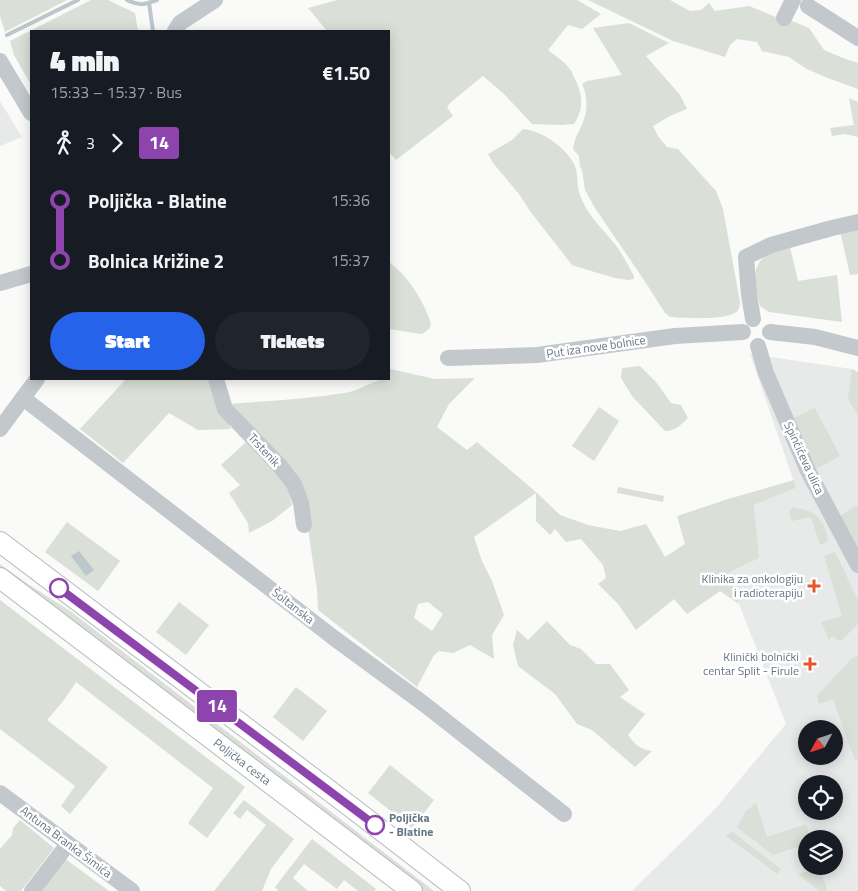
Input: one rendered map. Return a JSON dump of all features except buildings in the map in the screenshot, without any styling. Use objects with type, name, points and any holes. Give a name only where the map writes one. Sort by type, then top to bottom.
[{"type":"main road","points":[[0,542],[460,891]]},
{"type":"main road","name":"Poljička cesta","points":[[0,578],[412,891]]},
{"type":"street","points":[[176,30],[180,23],[215,0]]},
{"type":"street","points":[[784,18],[801,3],[858,38]]},
{"type":"street","points":[[0,61],[30,111]]},
{"type":"street","points":[[748,326],[759,319],[765,322],[770,328],[770,336],[766,343],[758,346],[750,345],[745,339],[748,326],[749,295],[746,257],[771,245],[858,222]]},
{"type":"street","points":[[0,283],[30,274]]},
{"type":"street","name":"Put iza nove bolnice","points":[[448,358],[537,355],[748,326]]},
{"type":"street","points":[[770,332],[815,336],[858,348]]},
{"type":"street","name":"Spinčićeva ulica","points":[[758,346],[766,373],[801,456],[858,565]]},
{"type":"street","points":[[0,429],[36,380]]},
{"type":"street","name":"Trstenik","points":[[216,380],[225,409],[279,465],[294,484],[301,504],[304,524]]},
{"type":"street","name":"Šoltanska","points":[[23,398],[334,638],[424,704],[564,814]]},
{"type":"street","name":"Antuna Branka Šimića","points":[[0,793],[132,891]]},
{"type":"street","points":[[32,891],[64,840]]},
{"type":"shaded area","points":[[0,0],[67,0],[5,32],[0,16]]},
{"type":"shaded area","points":[[91,0],[108,0],[135,13],[138,30],[32,30]]},
{"type":"shaded area","points":[[337,0],[577,0],[601,14],[582,29],[568,25],[548,50],[567,65],[578,85],[581,107],[574,124],[532,124],[504,94],[483,76],[447,107],[453,116],[396,160],[390,153],[390,30],[326,30],[308,8]]},
{"type":"shaded area","points":[[588,0],[670,0],[690,11],[701,10],[709,3],[715,11],[749,6],[809,28],[824,50],[858,63],[858,89],[805,68],[789,57],[762,51],[757,42],[737,39],[730,45],[725,57],[673,41]]},
{"type":"shaded area","points":[[629,23],[669,43],[646,56],[680,95],[687,109],[653,126],[667,147],[678,149],[716,191],[723,209],[740,302],[739,309],[734,314],[696,318],[670,317],[665,313],[585,190],[579,156],[573,149],[586,111],[586,97],[582,84],[587,81],[622,75],[593,28]]},
{"type":"shaded area","points":[[30,31],[30,83],[14,55],[10,41]]},
{"type":"shaded area","points":[[849,98],[858,102],[858,137],[845,134],[832,136],[830,128],[854,125]]},
{"type":"shaded area","points":[[0,101],[22,137],[0,146]]},
{"type":"shaded area","points":[[523,129],[531,130],[547,137],[568,155],[576,169],[579,192],[587,210],[620,251],[634,279],[615,278],[572,265],[519,194],[493,163],[488,154],[512,140]]},
{"type":"shaded area","points":[[858,226],[858,274],[850,275],[840,231]]},
{"type":"shaded area","points":[[790,247],[798,281],[837,275],[842,322],[769,312],[760,306],[756,293],[755,279],[761,260],[769,254]]},
{"type":"shaded area","points":[[390,263],[403,274],[424,307],[431,324],[429,329],[422,334],[390,329]]},
{"type":"shaded area","name":"Klinički bolnički centar Split - Firule","points":[[750,354],[852,369],[858,376],[858,891],[632,891],[716,808],[786,724],[728,573],[758,558],[754,505],[796,488]]},
{"type":"shaded area","points":[[640,366],[656,382],[671,403],[681,405],[688,418],[675,429],[665,431],[632,396],[621,378],[622,368]]},
{"type":"shaded area","points":[[390,369],[435,379],[475,378],[449,404],[437,427],[467,450],[477,442],[537,493],[560,515],[588,525],[620,531],[646,524],[665,557],[685,544],[677,516],[794,480],[796,488],[754,505],[759,558],[728,573],[739,604],[720,591],[687,614],[674,599],[636,630],[618,604],[598,584],[606,578],[603,565],[581,539],[566,542],[555,529],[550,535],[536,521],[536,493],[474,537],[504,615],[492,635],[494,659],[470,645],[453,653],[439,651],[434,655],[417,687],[318,610],[317,589],[302,489],[228,404],[345,393],[377,381],[390,380]],"holes":[[[428,602],[443,614],[432,631],[414,618],[418,604]]]},
{"type":"shaded area","points":[[852,369],[858,372],[858,416],[848,399]]},
{"type":"shaded area","points":[[125,380],[208,380],[231,429],[198,430],[169,413],[123,463],[80,429]]},
{"type":"shaded area","points":[[599,407],[619,421],[594,461],[572,446]]},
{"type":"shaded area","points":[[815,408],[840,456],[812,471],[789,420]]},
{"type":"shaded area","points":[[246,442],[273,469],[288,489],[292,505],[272,521],[249,533],[248,523],[229,493],[240,485],[221,465]]},
{"type":"shaded area","points":[[618,487],[664,496],[663,502],[617,493]]},
{"type":"shaded area","points":[[858,505],[858,559],[836,518]]},
{"type":"shaded area","points":[[793,507],[816,515],[827,535],[827,541],[820,545],[811,517],[792,521],[789,511]]},
{"type":"shaded area","points":[[67,522],[120,561],[98,591],[45,552]]},
{"type":"shaded area","points":[[79,551],[94,570],[86,576],[71,556]]},
{"type":"shaded area","points":[[835,552],[858,600],[858,624],[841,641],[833,636],[829,640],[821,622],[842,616],[824,556]]},
{"type":"shaded area","points":[[0,564],[70,611],[434,891],[423,891],[0,571]]},
{"type":"shaded area","points":[[0,600],[245,787],[207,838],[188,823],[213,788],[76,682],[47,720],[108,767],[70,814],[61,806],[75,786],[0,729]]},
{"type":"shaded area","points":[[179,602],[209,625],[186,655],[156,632]]},
{"type":"shaded area","points":[[547,621],[570,645],[581,649],[596,664],[610,664],[629,690],[620,697],[645,714],[628,735],[638,746],[652,751],[635,767],[592,730],[577,724],[555,694],[518,666],[513,645],[517,630],[528,640]]},
{"type":"shaded area","points":[[858,655],[858,759],[855,760],[843,727],[843,720],[841,720],[833,699],[819,704],[817,696],[851,659]]},
{"type":"shaded area","points":[[296,687],[327,711],[303,741],[273,717]]},
{"type":"shaded area","points":[[390,765],[434,800],[412,828],[368,793]]},
{"type":"shaded area","points":[[244,800],[294,839],[271,869],[262,891],[214,891],[266,825],[247,810],[240,819],[233,813]]},
{"type":"shaded area","points":[[756,803],[767,837],[806,824],[808,830],[798,830],[798,847],[773,855],[737,827],[745,812]]},
{"type":"shaded area","points":[[20,820],[54,848],[21,891],[6,891],[0,886],[0,849],[12,835],[13,828]]},
{"type":"shaded area","points":[[731,832],[781,869],[777,874],[726,836]]},
{"type":"shaded area","points":[[312,839],[376,889],[374,891],[358,891],[344,880],[337,889],[304,864],[293,878],[308,891],[278,891],[275,887]]},
{"type":"shaded area","points":[[64,858],[109,891],[40,891]]},
{"type":"shaded area","points":[[799,875],[822,875],[827,889],[819,891]]},
{"type":"waterway","name":"Trstenik","points":[[7,35],[78,0]]},
{"type":"waterway","name":"Trstenik","points":[[127,0],[142,4],[157,0]]},
{"type":"waterway","name":"Trstenik","points":[[149,3],[153,30]]},
{"type":"bus line","name":"14","points":[[59,588],[375,825]]},
{"type":"place","name":"Klinika za onkologiju i radioterapiju","points":[[814,586]]},
{"type":"place","name":"Klinički bolnički centar Split - Firule","points":[[810,664]]},
{"type":"place","name":"Poljička - Blatine","points":[[375,825]]}]
